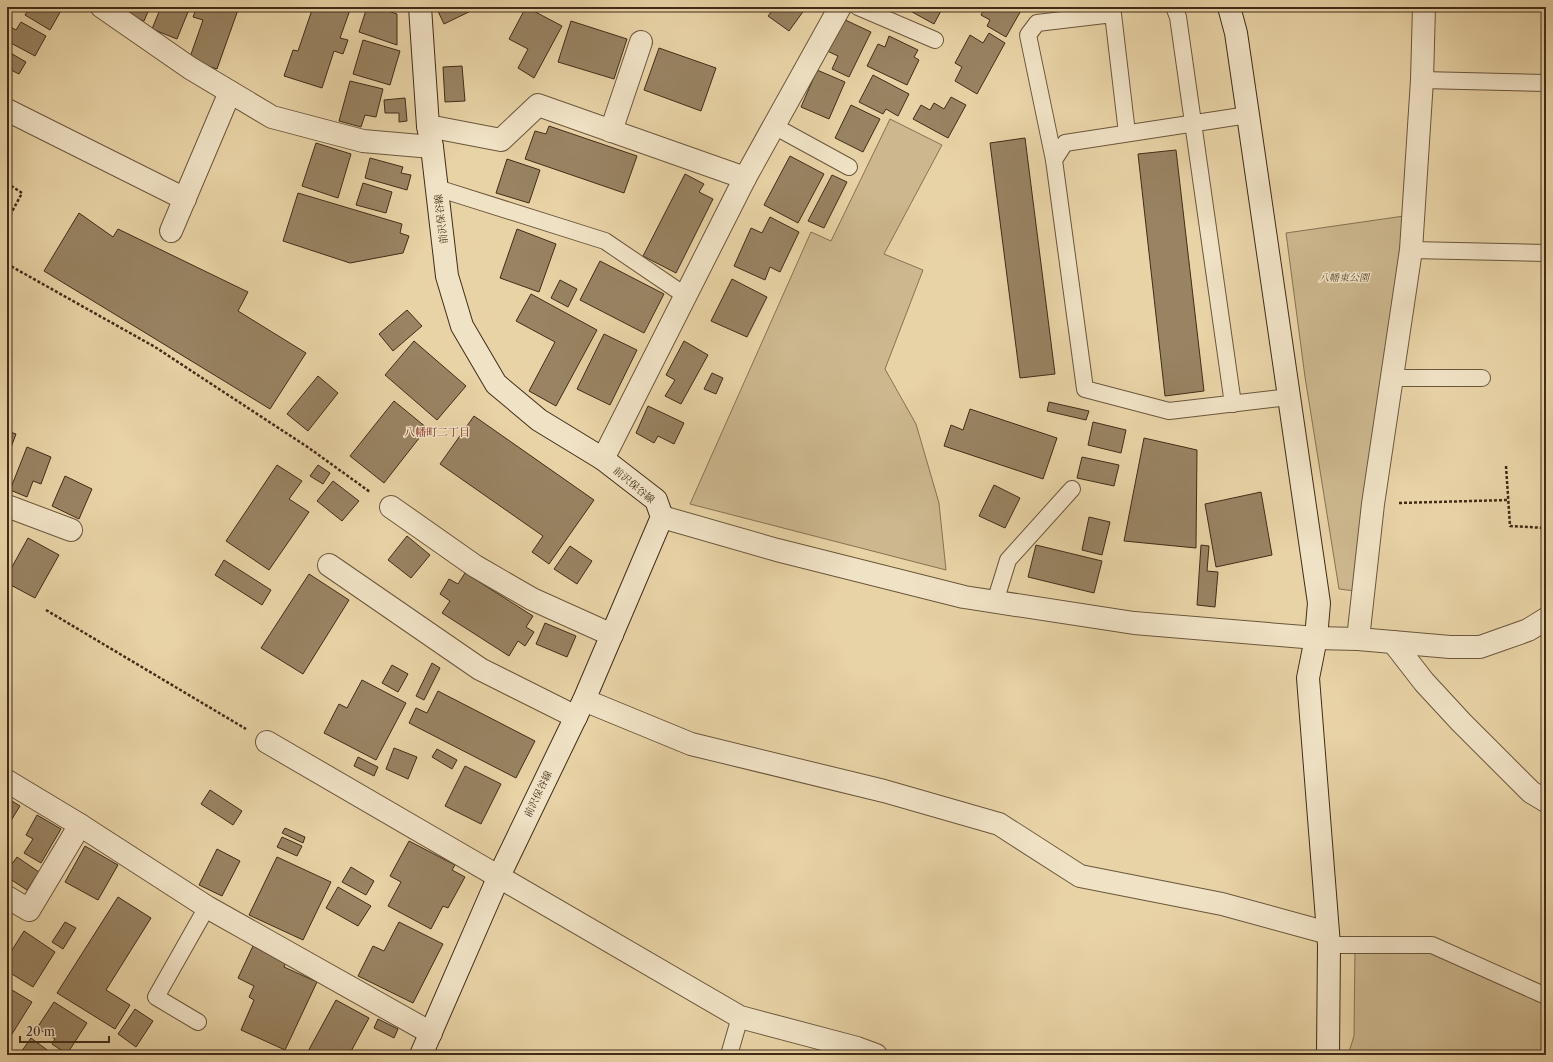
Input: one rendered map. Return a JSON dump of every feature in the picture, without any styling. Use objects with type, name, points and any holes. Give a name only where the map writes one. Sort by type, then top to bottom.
[{"type":"street","points":[[102,7],[190,68],[272,117],[363,141],[430,136],[501,140],[538,105],[745,178]]},
{"type":"street","name":"前沢保谷線","points":[[420,7],[430,136],[447,276],[462,326],[496,384],[539,420],[604,459],[656,500],[662,517],[580,709],[498,876],[422,1055]]},
{"type":"street","points":[[604,459],[745,178],[840,7]]},
{"type":"street","points":[[1229,7],[1236,33],[1319,604],[1316,638],[1308,678],[1329,939],[1328,1055]]},
{"type":"street","points":[[1358,639],[1373,504],[1411,250],[1422,80],[1424,7]]},
{"type":"street","points":[[611,131],[641,42]]},
{"type":"street","points":[[171,231],[230,92]]},
{"type":"street","points":[[7,110],[185,199]]},
{"type":"street","points":[[7,506],[71,530]]},
{"type":"street","points":[[391,507],[475,566],[519,592],[612,635]]},
{"type":"street","points":[[662,517],[777,550],[964,597],[1134,623],[1316,638],[1358,639],[1450,647],[1480,647],[1528,630],[1546,620]]},
{"type":"street","points":[[329,566],[480,669],[580,709],[691,744],[884,791],[999,824],[1080,876],[1222,904],[1329,939]]},
{"type":"street","points":[[1393,642],[1424,682],[1460,722],[1531,792],[1546,801]]},
{"type":"street","points":[[267,742],[740,1017],[863,1053]]},
{"type":"street","points":[[7,781],[80,825],[208,907],[431,1033]]},
{"type":"street","points":[[7,897],[29,910],[80,825]]},
{"type":"lane","points":[[858,7],[935,40]]},
{"type":"lane","points":[[1174,7],[1178,17],[1233,404]]},
{"type":"lane","points":[[1127,133],[1113,14],[1105,11],[1037,24],[1028,35],[1054,160],[1085,389],[1169,411],[1289,397]]},
{"type":"lane","points":[[1422,80],[1546,83]]},
{"type":"lane","points":[[1054,160],[1065,143],[1248,115]]},
{"type":"lane","points":[[774,126],[849,167]]},
{"type":"lane","points":[[437,188],[605,241],[686,296]]},
{"type":"lane","points":[[1411,250],[1546,253]]},
{"type":"lane","points":[[1392,378],[1482,378]]},
{"type":"lane","points":[[995,602],[1008,560],[1072,489]]},
{"type":"lane","points":[[198,1022],[156,997],[208,907]]},
{"type":"lane","points":[[1329,939],[1432,945],[1546,996]]},
{"type":"lane","points":[[729,1055],[740,1017]]},
{"type":"path","points":[[7,183],[22,193],[7,221]]},
{"type":"path","points":[[7,264],[155,347],[308,448],[391,507]]},
{"type":"path","points":[[1506,466],[1510,526],[1546,528]]},
{"type":"path","points":[[1373,504],[1508,500]]},
{"type":"path","points":[[46,610],[267,742]]},
{"type":"green space","points":[[890,119],[942,145],[884,254],[923,270],[885,369],[916,424],[939,503],[946,570],[690,504],[811,232],[831,241]]},
{"type":"green space","name":"八幡東公園","points":[[1404,216],[1355,591],[1339,589],[1305,377],[1286,233]]},
{"type":"green space","points":[[1355,945],[1413,945],[1546,996],[1546,1055],[1348,1055],[1354,1036]]},
{"type":"building","points":[[30,7],[63,7],[50,30],[25,15]]},
{"type":"building","points":[[125,7],[150,7],[144,21],[122,12]]},
{"type":"building","points":[[161,7],[190,7],[177,39],[152,29]]},
{"type":"building","points":[[197,7],[239,7],[217,69],[189,60],[203,20],[193,17]]},
{"type":"building","points":[[313,7],[351,7],[340,38],[348,40],[343,54],[334,51],[322,88],[284,76],[293,50],[298,51]]},
{"type":"building","points":[[367,7],[377,7],[397,14],[397,45],[359,32]]},
{"type":"building","points":[[436,7],[479,7],[444,24]]},
{"type":"building","points":[[526,7],[562,26],[534,78],[518,68],[528,49],[509,39]]},
{"type":"building","points":[[775,7],[802,7],[805,9],[789,31],[768,16]]},
{"type":"building","points":[[903,7],[943,7],[934,24]]},
{"type":"building","points":[[985,7],[1023,7],[1006,37],[987,26],[990,20],[981,15]]},
{"type":"building","points":[[841,18],[871,32],[849,77],[832,69],[838,56],[825,50]]},
{"type":"building","points":[[571,21],[627,39],[614,79],[558,62]]},
{"type":"building","points":[[21,22],[46,36],[35,56],[7,41],[7,25],[16,30]]},
{"type":"building","points":[[989,33],[1005,43],[977,94],[955,81],[962,67],[955,63],[970,35],[983,43]]},
{"type":"building","points":[[889,36],[918,50],[914,57],[919,60],[907,85],[867,66],[878,44],[885,47]]},
{"type":"building","points":[[363,40],[400,51],[390,85],[353,74]]},
{"type":"building","points":[[659,48],[716,68],[701,111],[644,90]]},
{"type":"building","points":[[7,51],[26,62],[19,74],[11,70],[7,76]]},
{"type":"building","points":[[462,66],[465,101],[445,102],[443,67]]},
{"type":"building","points":[[817,70],[845,82],[829,119],[801,107]]},
{"type":"building","points":[[873,75],[909,94],[898,116],[886,109],[883,114],[859,102]]},
{"type":"building","points":[[350,81],[383,89],[376,117],[365,115],[361,127],[339,121]]},
{"type":"building","points":[[951,97],[966,105],[948,138],[913,119],[921,105],[930,110],[934,103],[944,109]]},
{"type":"building","points":[[405,98],[407,121],[399,122],[399,113],[385,113],[384,100]]},
{"type":"building","points":[[851,105],[880,119],[863,152],[835,138]]},
{"type":"building","points":[[549,126],[637,156],[624,193],[525,159],[535,131],[546,134]]},
{"type":"building","points":[[1025,138],[1055,374],[1020,378],[990,143]]},
{"type":"building","points":[[316,143],[351,154],[338,198],[302,186]]},
{"type":"building","points":[[1176,150],[1204,391],[1165,396],[1138,154]]},
{"type":"building","points":[[790,156],[824,174],[798,223],[764,205]]},
{"type":"building","points":[[370,158],[403,167],[401,173],[411,175],[407,190],[365,178]]},
{"type":"building","points":[[507,159],[540,170],[529,203],[496,193]]},
{"type":"building","points":[[685,174],[704,184],[699,192],[713,199],[676,273],[643,256]]},
{"type":"building","points":[[832,175],[847,182],[824,228],[808,221]]},
{"type":"building","points":[[363,183],[392,192],[386,213],[356,205]]},
{"type":"building","points":[[298,193],[402,224],[400,233],[409,236],[403,253],[350,263],[283,241]]},
{"type":"building","points":[[79,213],[113,237],[118,229],[248,292],[238,311],[306,353],[270,409],[44,271]]},
{"type":"building","points":[[770,217],[799,232],[780,272],[770,267],[765,280],[734,266],[751,228],[762,233]]},
{"type":"building","points":[[517,229],[556,244],[539,292],[500,278]]},
{"type":"building","points":[[600,261],[664,294],[644,333],[580,300]]},
{"type":"building","points":[[732,279],[767,297],[747,337],[711,321]]},
{"type":"building","points":[[560,280],[577,289],[568,307],[551,298]]},
{"type":"building","points":[[531,294],[597,330],[556,406],[529,391],[555,342],[516,321]]},
{"type":"building","points":[[407,310],[422,326],[393,351],[379,334]]},
{"type":"building","points":[[604,334],[637,350],[610,405],[577,389]]},
{"type":"building","points":[[414,341],[466,386],[437,420],[385,375]]},
{"type":"building","points":[[684,341],[708,355],[681,404],[665,396],[675,380],[666,375]]},
{"type":"building","points":[[712,373],[723,378],[716,394],[704,389]]},
{"type":"building","points":[[318,376],[338,393],[308,431],[287,414]]},
{"type":"building","points":[[394,401],[427,428],[384,483],[350,456]]},
{"type":"building","points":[[1049,402],[1089,411],[1086,420],[1047,411]]},
{"type":"building","points":[[648,406],[684,423],[674,444],[658,436],[654,443],[636,433]]},
{"type":"building","points":[[970,409],[1057,438],[1043,479],[944,446],[951,425],[963,430]]},
{"type":"building","points":[[474,416],[594,500],[549,564],[532,552],[543,536],[440,464]]},
{"type":"building","points":[[1093,422],[1126,430],[1121,453],[1088,445]]},
{"type":"building","points":[[7,431],[16,434],[7,458]]},
{"type":"building","points":[[1144,438],[1197,450],[1196,548],[1124,541]]},
{"type":"building","points":[[27,447],[51,457],[41,484],[33,481],[27,497],[10,490]]},
{"type":"building","points":[[1082,457],[1119,465],[1114,486],[1077,478]]},
{"type":"building","points":[[277,465],[302,481],[289,499],[309,512],[269,570],[226,541]]},
{"type":"building","points":[[318,465],[330,473],[323,484],[310,476]]},
{"type":"building","points":[[65,476],[92,489],[79,519],[52,506]]},
{"type":"building","points":[[333,481],[359,501],[342,521],[317,501]]},
{"type":"building","points":[[994,485],[1020,498],[1005,528],[979,516]]},
{"type":"building","points":[[1261,492],[1272,555],[1216,567],[1205,504]]},
{"type":"building","points":[[1089,517],[1110,522],[1102,555],[1082,550]]},
{"type":"building","points":[[407,536],[430,555],[411,578],[388,560]]},
{"type":"building","points":[[28,538],[59,555],[35,598],[7,583],[7,576]]},
{"type":"building","points":[[1036,545],[1102,561],[1094,593],[1028,577]]},
{"type":"building","points":[[1201,545],[1209,546],[1207,571],[1218,572],[1215,607],[1197,605]]},
{"type":"building","points":[[570,546],[592,561],[577,584],[554,569]]},
{"type":"building","points":[[224,560],[271,590],[262,605],[215,575]]},
{"type":"building","points":[[465,573],[533,616],[526,627],[534,632],[525,646],[518,641],[509,656],[442,613],[450,601],[440,594],[449,579],[458,584]]},
{"type":"building","points":[[309,574],[349,600],[303,674],[261,648]]},
{"type":"building","points":[[545,623],[576,636],[567,657],[536,644]]},
{"type":"building","points":[[432,663],[440,668],[424,700],[416,696]]},
{"type":"building","points":[[392,665],[408,674],[398,692],[382,683]]},
{"type":"building","points":[[362,680],[406,703],[376,760],[324,733],[339,704],[347,708]]},
{"type":"building","points":[[438,691],[535,741],[516,778],[409,723],[416,708],[427,713]]},
{"type":"building","points":[[394,748],[417,757],[408,779],[386,769]]},
{"type":"building","points":[[437,749],[457,760],[452,769],[432,757]]},
{"type":"building","points":[[358,757],[378,767],[374,776],[354,766]]},
{"type":"building","points":[[465,766],[501,784],[481,824],[445,806]]},
{"type":"building","points":[[210,790],[242,811],[233,825],[201,804]]},
{"type":"building","points":[[7,798],[20,806],[7,827]]},
{"type":"building","points":[[37,815],[61,829],[41,863],[24,853],[33,839],[26,835]]},
{"type":"building","points":[[285,828],[305,837],[303,843],[282,833]]},
{"type":"building","points":[[282,837],[302,846],[297,856],[277,847]]},
{"type":"building","points":[[409,841],[455,865],[452,870],[465,877],[448,908],[443,906],[431,929],[388,906],[401,882],[390,876]]},
{"type":"building","points":[[85,846],[118,865],[98,900],[65,882]]},
{"type":"building","points":[[217,849],[240,861],[222,896],[199,885]]},
{"type":"building","points":[[17,857],[39,872],[27,890],[7,877],[7,871]]},
{"type":"building","points":[[277,857],[331,882],[303,940],[249,915]]},
{"type":"building","points":[[351,867],[374,881],[366,895],[342,882]]},
{"type":"building","points":[[338,887],[371,906],[358,926],[326,908]]},
{"type":"building","points":[[118,897],[151,918],[106,990],[130,1005],[115,1029],[57,993]]},
{"type":"building","points":[[65,922],[76,928],[63,949],[52,942]]},
{"type":"building","points":[[399,922],[443,944],[413,1003],[358,976],[373,946],[384,951]]},
{"type":"building","points":[[24,931],[55,952],[33,987],[7,971],[7,958]]},
{"type":"building","points":[[253,946],[287,960],[284,967],[317,982],[285,1050],[241,1030],[254,1000],[249,997],[254,986],[238,978]]},
{"type":"building","points":[[7,987],[32,1002],[7,1042]]},
{"type":"building","points":[[336,1000],[369,1018],[349,1055],[306,1055]]},
{"type":"building","points":[[54,1002],[87,1023],[67,1054],[52,1044],[55,1039],[37,1028]]},
{"type":"building","points":[[135,1009],[153,1021],[136,1047],[118,1034]]},
{"type":"building","points":[[378,1019],[398,1029],[394,1038],[374,1028]]},
{"type":"building","points":[[31,1038],[54,1055],[19,1055]]},
{"type":"district","name":"八幡町二丁目","points":[[437,432]]}]
